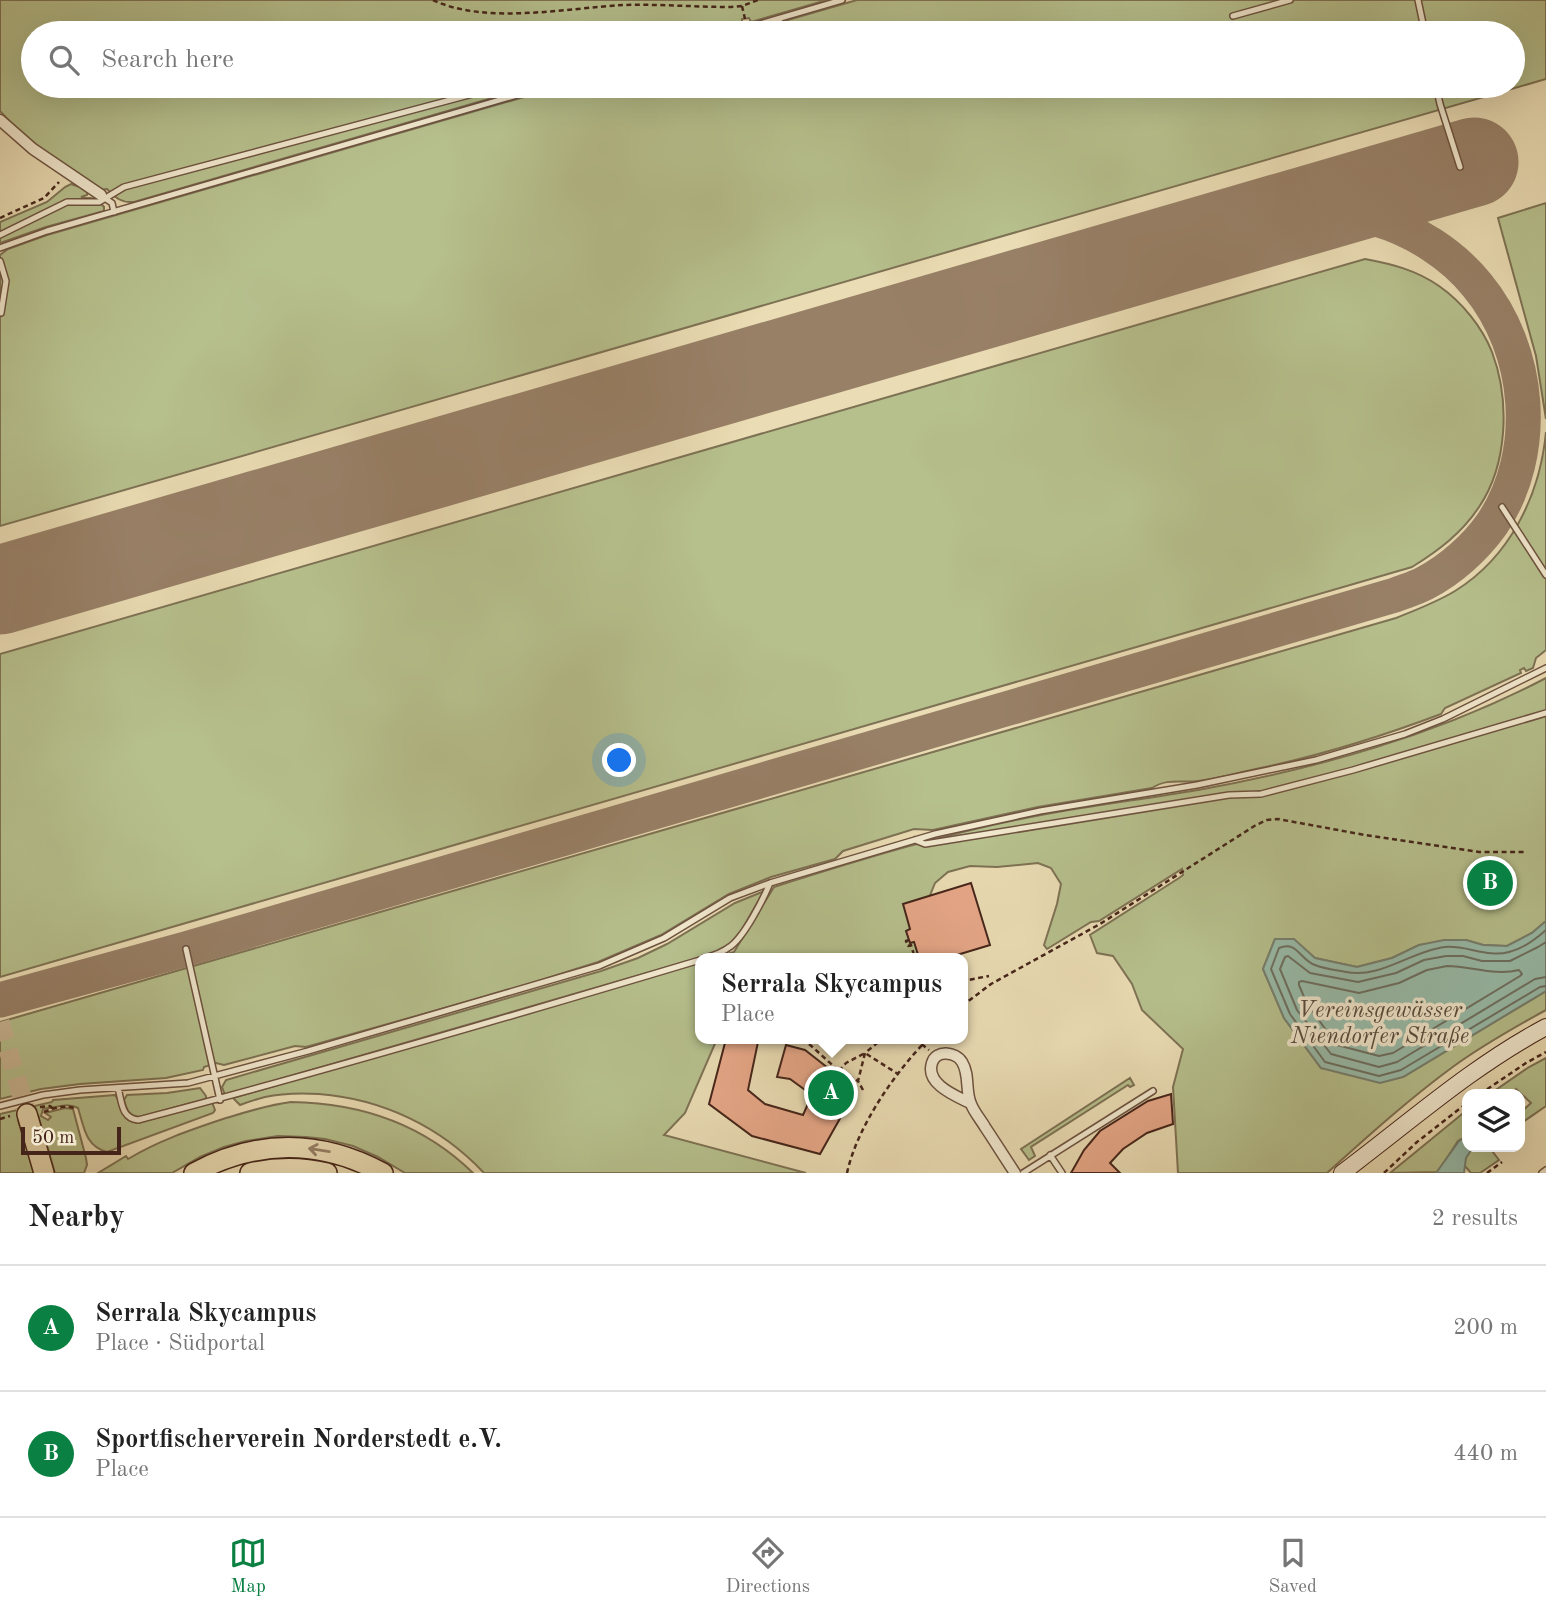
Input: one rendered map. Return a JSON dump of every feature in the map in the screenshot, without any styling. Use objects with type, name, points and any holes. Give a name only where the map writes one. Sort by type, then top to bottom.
[{"type":"highway","points":[[36,1112],[44,1173]]},
{"type":"highway","points":[[194,1173],[234,1155],[286,1147],[340,1154],[383,1173]]},
{"type":"highway","points":[[250,1173],[286,1168],[327,1173]]},
{"type":"main road","points":[[1342,1173],[1463,1079],[1518,1042],[1546,1027]]},
{"type":"main road","points":[[1357,1173],[1385,1141]]},
{"type":"street","points":[[0,120],[33,149],[103,197]]},
{"type":"street","points":[[970,1103],[940,1086],[934,1078],[931,1070],[936,1056],[950,1053],[957,1056],[962,1063],[966,1072],[970,1103],[1015,1173]]},
{"type":"lane","points":[[772,21],[842,0]]},
{"type":"lane","points":[[1233,16],[1290,0]]},
{"type":"lane","points":[[1418,0],[1422,21]]},
{"type":"lane","points":[[0,236],[67,202],[99,202],[103,197],[124,187],[458,98]]},
{"type":"lane","points":[[0,248],[47,231],[505,98]]},
{"type":"lane","points":[[1439,98],[1460,167]]},
{"type":"lane","points":[[103,197],[112,203],[114,212]]},
{"type":"lane","points":[[0,261],[6,281],[1,313]]},
{"type":"lane","points":[[1502,507],[1546,575]]},
{"type":"lane","points":[[0,1106],[43,1095],[80,1090],[188,1083],[493,998],[600,966],[664,938],[730,898],[770,883],[915,840],[1040,811],[1197,785],[1316,760],[1405,734],[1443,719],[1546,668]]},
{"type":"lane","points":[[915,840],[925,844],[1229,795],[1261,794],[1546,713]]},
{"type":"lane","points":[[717,953],[737,940],[770,883]]},
{"type":"lane","points":[[186,949],[220,1100]]},
{"type":"lane","points":[[118,1088],[125,1115],[138,1120],[220,1100],[695,961]]},
{"type":"lane","points":[[1023,1173],[1153,1091]]},
{"type":"lane","points":[[1050,1154],[1062,1173]]},
{"type":"path","points":[[433,0],[447,7],[508,13],[653,4],[742,6],[758,0]]},
{"type":"path","points":[[742,6],[745,19]]},
{"type":"path","points":[[0,218],[44,198],[66,172]]},
{"type":"path","points":[[968,1001],[991,984],[1100,924],[1267,820],[1279,819],[1479,852],[1526,852]]},
{"type":"path","points":[[909,940],[906,941],[908,946],[911,945],[913,953]]},
{"type":"path","points":[[968,980],[989,976]]},
{"type":"path","points":[[809,1044],[839,1071],[858,1081],[863,1090]]},
{"type":"path","points":[[839,1071],[846,1063],[876,1044]]},
{"type":"path","points":[[847,1173],[851,1154],[882,1096],[922,1045],[928,1050]]},
{"type":"path","points":[[1487,1089],[1546,1052]]},
{"type":"path","points":[[865,1053],[898,1074]]},
{"type":"path","points":[[858,1081],[865,1053]]},
{"type":"path","points":[[36,1112],[46,1105],[53,1109]]},
{"type":"path","points":[[36,1112],[65,1107],[76,1109]]},
{"type":"path","points":[[1384,1173],[1417,1142],[1462,1107]]},
{"type":"path","points":[[1488,1173],[1502,1162]]},
{"type":"shaded area","points":[[0,0],[827,0],[754,21],[749,18],[742,21],[21,21],[21,98],[492,98],[134,202],[119,199],[107,189],[98,190],[34,144],[0,111]]},
{"type":"shaded area","points":[[857,0],[1546,0],[1546,79],[1525,85],[1525,21],[784,21]]},
{"type":"shaded area","points":[[521,98],[1480,98],[0,526],[0,255],[8,249],[47,235]]},
{"type":"shaded area","points":[[71,184],[88,191],[87,195],[81,197],[97,199],[104,211],[0,243],[0,222],[47,202]]},
{"type":"shaded area","points":[[1546,203],[1546,419],[1536,356],[1498,218]]},
{"type":"shaded area","points":[[1365,259],[1422,276],[1456,300],[1477,324],[1488,343],[1502,390],[1501,452],[1489,490],[1479,507],[1457,533],[1412,567],[0,977],[0,654]]},
{"type":"shaded area","points":[[1546,432],[1546,650],[1536,658],[1533,668],[1520,670],[1521,673],[1445,708],[1441,714],[1372,738],[1280,764],[1198,781],[1169,782],[1152,788],[1038,807],[933,830],[914,829],[843,851],[835,859],[771,877],[729,894],[661,935],[598,962],[306,1047],[295,1046],[224,1065],[216,1063],[204,1067],[203,1070],[166,1078],[80,1084],[41,1089],[0,1099],[0,1022],[1396,618],[1426,606],[1455,591],[1474,577],[1492,561],[1506,542],[1519,522],[1537,479]]},
{"type":"shaded area","points":[[1546,678],[1546,921],[1532,933],[1507,946],[1483,945],[1466,940],[1419,945],[1392,958],[1357,967],[1315,958],[1293,939],[1275,939],[1263,969],[1284,1018],[1321,1068],[1403,1077],[1546,991],[1546,1010],[1454,1066],[1327,1173],[1178,1173],[1173,1087],[1183,1049],[1142,1010],[1132,984],[1113,956],[1097,953],[1090,935],[1179,878],[1183,875],[1182,869],[1099,921],[1091,922],[1047,949],[1044,945],[1061,884],[1051,868],[1038,863],[997,867],[970,866],[948,872],[935,883],[927,903],[924,926],[926,953],[731,953],[734,952],[774,887],[973,829],[1061,811],[1198,790],[1333,760],[1420,733]]},
{"type":"shaded area","points":[[763,893],[741,931],[730,944],[714,953],[695,953],[695,959],[225,1095],[222,1087],[226,1080],[638,958],[667,944],[735,903]]},
{"type":"shaded area","points":[[695,963],[695,1044],[715,1044],[685,1113],[664,1135],[806,1173],[484,1173],[430,1129],[388,1109],[366,1102],[299,1093],[265,1097],[240,1105],[233,1098]]},
{"type":"shaded area","points":[[1546,1058],[1546,1106],[1525,1121],[1525,1108],[1531,1103],[1525,1097],[1525,1089],[1497,1089]]},
{"type":"shaded area","points":[[1130,1078],[1134,1085],[1128,1085],[1031,1147],[1035,1156],[1029,1160],[1021,1149]]},
{"type":"shaded area","points":[[200,1088],[206,1099],[139,1117],[128,1112],[124,1100],[127,1095]]},
{"type":"shaded area","points":[[115,1095],[125,1116],[132,1122],[139,1123],[212,1102],[215,1110],[107,1152],[90,1140],[78,1108],[65,1105],[43,1109],[41,1116],[48,1120],[51,1117],[45,1113],[65,1108],[73,1109],[86,1158],[84,1173],[55,1173],[38,1115],[33,1114],[18,1120],[34,1173],[0,1173],[0,1114],[53,1100]]},
{"type":"shaded area","points":[[291,1102],[342,1107],[389,1120],[433,1141],[473,1173],[405,1173],[353,1146],[325,1139],[278,1136],[224,1147],[172,1173],[98,1173],[126,1156],[128,1159],[186,1132],[248,1111]]},
{"type":"shaded area","points":[[1462,1114],[1462,1139],[1438,1172],[1390,1173]]},
{"type":"shaded area","points":[[1493,1152],[1499,1160],[1480,1173],[1471,1173],[1464,1165],[1467,1153]]},
{"type":"water","name":"Vereinsgewässer Niendorfer Straße","points":[[1546,921],[1546,991],[1403,1077],[1380,1083],[1321,1068],[1284,1018],[1263,969],[1275,939],[1294,939],[1315,958],[1357,967],[1392,958],[1419,945],[1444,940],[1507,946],[1532,933]]},
{"type":"water","points":[[1462,1139],[1462,1152],[1470,1152],[1464,1173],[1436,1173]]},
{"type":"building","points":[[1501,874],[1502,891],[1479,892],[1478,875]]},
{"type":"building","points":[[971,883],[990,945],[964,953],[917,953],[906,931],[910,929],[903,904]]},
{"type":"building","points":[[725,1044],[758,1044],[748,1090],[765,1104],[803,1115],[812,1095],[790,1079],[777,1077],[786,1045],[805,1050],[856,1090],[820,1154],[752,1136],[709,1104]]},
{"type":"building","points":[[1171,1094],[1173,1124],[1147,1133],[1123,1149],[1110,1163],[1120,1173],[1071,1173],[1084,1150],[1100,1131],[1148,1101]]},
{"type":"taxiway","points":[[0,1000],[186,949],[1395,595],[1434,578],[1470,550],[1492,524],[1507,496],[1518,466],[1523,434],[1523,402],[1518,370],[1509,340],[1495,311],[1477,285],[1444,253],[1418,237],[1390,224],[1351,214],[1326,213],[1276,219]]},
{"type":"runway","points":[[0,590],[1474,162]]},
{"type":"tunnel","points":[[0,1022],[27,1114]]},
{"type":"place","name":"Sportfischerverein Norderstedt e.V.","points":[[1490,883]]},
{"type":"place","name":"Serrala Skycampus","points":[[831,1093]]}]
